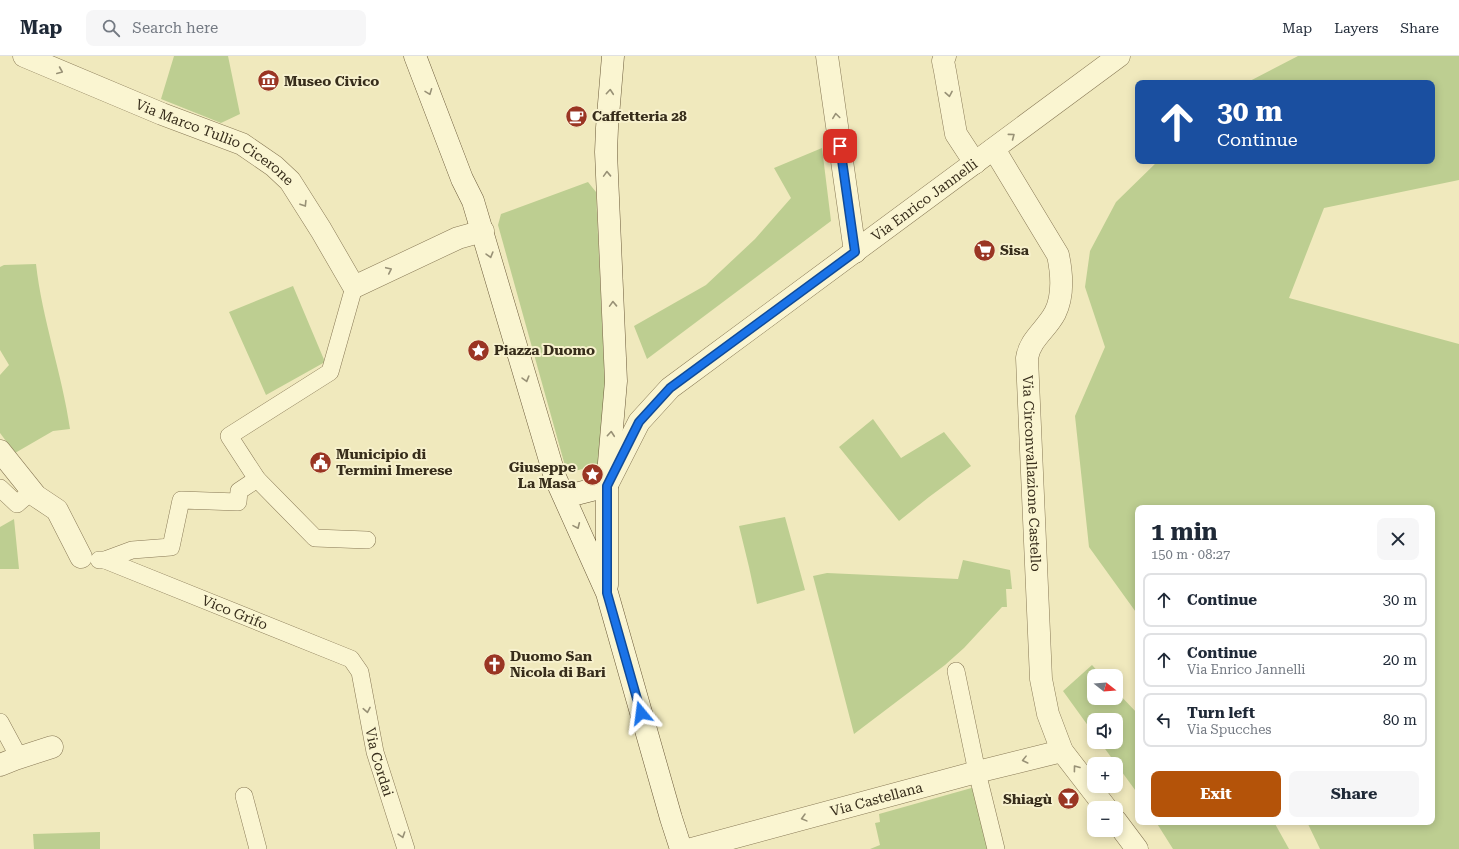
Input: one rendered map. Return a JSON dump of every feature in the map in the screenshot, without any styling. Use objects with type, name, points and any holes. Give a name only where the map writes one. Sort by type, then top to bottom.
[{"type":"street","name":"Via Marco Tullio Cicerone","points":[[24,56],[162,114],[242,144],[274,166],[290,182],[321,230],[354,287]]},
{"type":"street","points":[[415,56],[462,179],[473,201],[555,477],[607,593],[681,849]]},
{"type":"street","points":[[607,593],[607,486],[616,381],[606,152],[613,56]]},
{"type":"street","points":[[827,56],[855,252]]},
{"type":"street","points":[[945,56],[943,61],[956,134],[975,163]]},
{"type":"street","name":"Via Enrico Jannelli","points":[[607,486],[639,422],[670,388],[1119,56]]},
{"type":"street","name":"Via Circonvallazione Castello","points":[[994,149],[1058,255],[1062,275],[1060,298],[1055,314],[1032,343],[1028,350],[1027,358],[1041,679],[1048,714],[1062,751],[1101,801]]},
{"type":"street","points":[[354,287],[458,238],[482,231]]},
{"type":"street","points":[[0,451],[36,496],[57,510],[81,557]]},
{"type":"street","points":[[564,497],[607,486]]},
{"type":"street","points":[[8,762],[52,747]]},
{"type":"street","name":"Via Castellana","points":[[691,849],[977,772],[1062,751]]},
{"type":"street","points":[[1123,830],[1137,849]]},
{"type":"lane","points":[[354,287],[330,372],[229,436],[258,479],[315,538],[367,540]]},
{"type":"lane","points":[[81,557],[105,560],[132,550],[171,547],[181,500],[238,502],[239,491],[258,479]]},
{"type":"lane","points":[[0,488],[17,504],[25,497]]},
{"type":"lane","name":"Vico Grifo","points":[[105,560],[351,659],[360,672]]},
{"type":"lane","points":[[956,671],[977,772],[996,849]]},
{"type":"lane","name":"Via Cordai","points":[[360,672],[375,752],[406,849]]},
{"type":"lane","points":[[0,722],[14,748],[8,762]]},
{"type":"lane","points":[[244,796],[258,849]]},
{"type":"green space","points":[[174,56],[228,56],[240,114],[221,123],[161,99]]},
{"type":"green space","points":[[1298,56],[1459,56],[1459,180],[1324,208],[1289,298],[1459,344],[1459,849],[1320,849],[1308,825],[1435,825],[1435,505],[1135,505],[1135,611],[1089,547],[1075,416],[1105,347],[1085,287],[1090,251],[1116,202],[1155,164],[1435,164],[1435,80],[1252,80]]},
{"type":"green space","points":[[822,148],[831,221],[647,359],[634,326],[706,285],[755,239],[791,198],[774,168]]},
{"type":"green space","points":[[588,182],[596,192],[605,385],[598,465],[567,473],[498,225],[501,214]]},
{"type":"green space","points":[[36,264],[43,305],[70,429],[53,431],[15,453],[0,433],[0,375],[9,365],[0,350],[0,267],[4,265]]},
{"type":"green space","points":[[293,286],[325,362],[266,395],[229,312]]},
{"type":"green space","points":[[873,419],[901,458],[944,432],[971,466],[899,521],[839,447]]},
{"type":"green space","points":[[785,517],[805,590],[757,604],[739,526]]},
{"type":"green space","points":[[14,519],[19,569],[0,569],[0,527]]},
{"type":"green space","points":[[963,560],[1010,570],[1012,589],[1006,589],[1007,607],[1002,607],[964,648],[945,665],[854,734],[813,576],[827,573],[958,579]]},
{"type":"green space","points":[[1092,665],[1096,669],[1088,669]]},
{"type":"green space","points":[[1087,669],[1087,705],[1123,705],[1123,698],[1135,711],[1135,790],[1123,773],[1123,757],[1111,757],[1105,749],[1123,749],[1123,713],[1087,713],[1087,724],[1063,691]]},
{"type":"green space","points":[[975,787],[988,849],[870,849],[880,845],[875,823],[880,822],[879,814]]},
{"type":"green space","points":[[1158,825],[1276,825],[1289,849],[1173,849]]},
{"type":"green space","points":[[100,832],[100,849],[34,849],[33,834]]},
{"type":"place","name":"Museo Civico","points":[[268,81]]},
{"type":"place","name":"Caffetteria 28","points":[[577,116]]},
{"type":"place","name":"Sisa","points":[[984,250]]},
{"type":"place","name":"Piazza Duomo","points":[[479,350]]},
{"type":"place","name":"Municipio di Termini Imerese","points":[[320,462]]},
{"type":"place","name":"Giuseppe La Masa","points":[[592,475]]},
{"type":"place","name":"Duomo San Nicola di Bari","points":[[494,664]]},
{"type":"place","name":"Shiagù","points":[[1068,799]]},
{"type":"route","points":[[641,713],[607,593],[607,486],[639,422],[670,388],[855,252],[840,146]]}]
